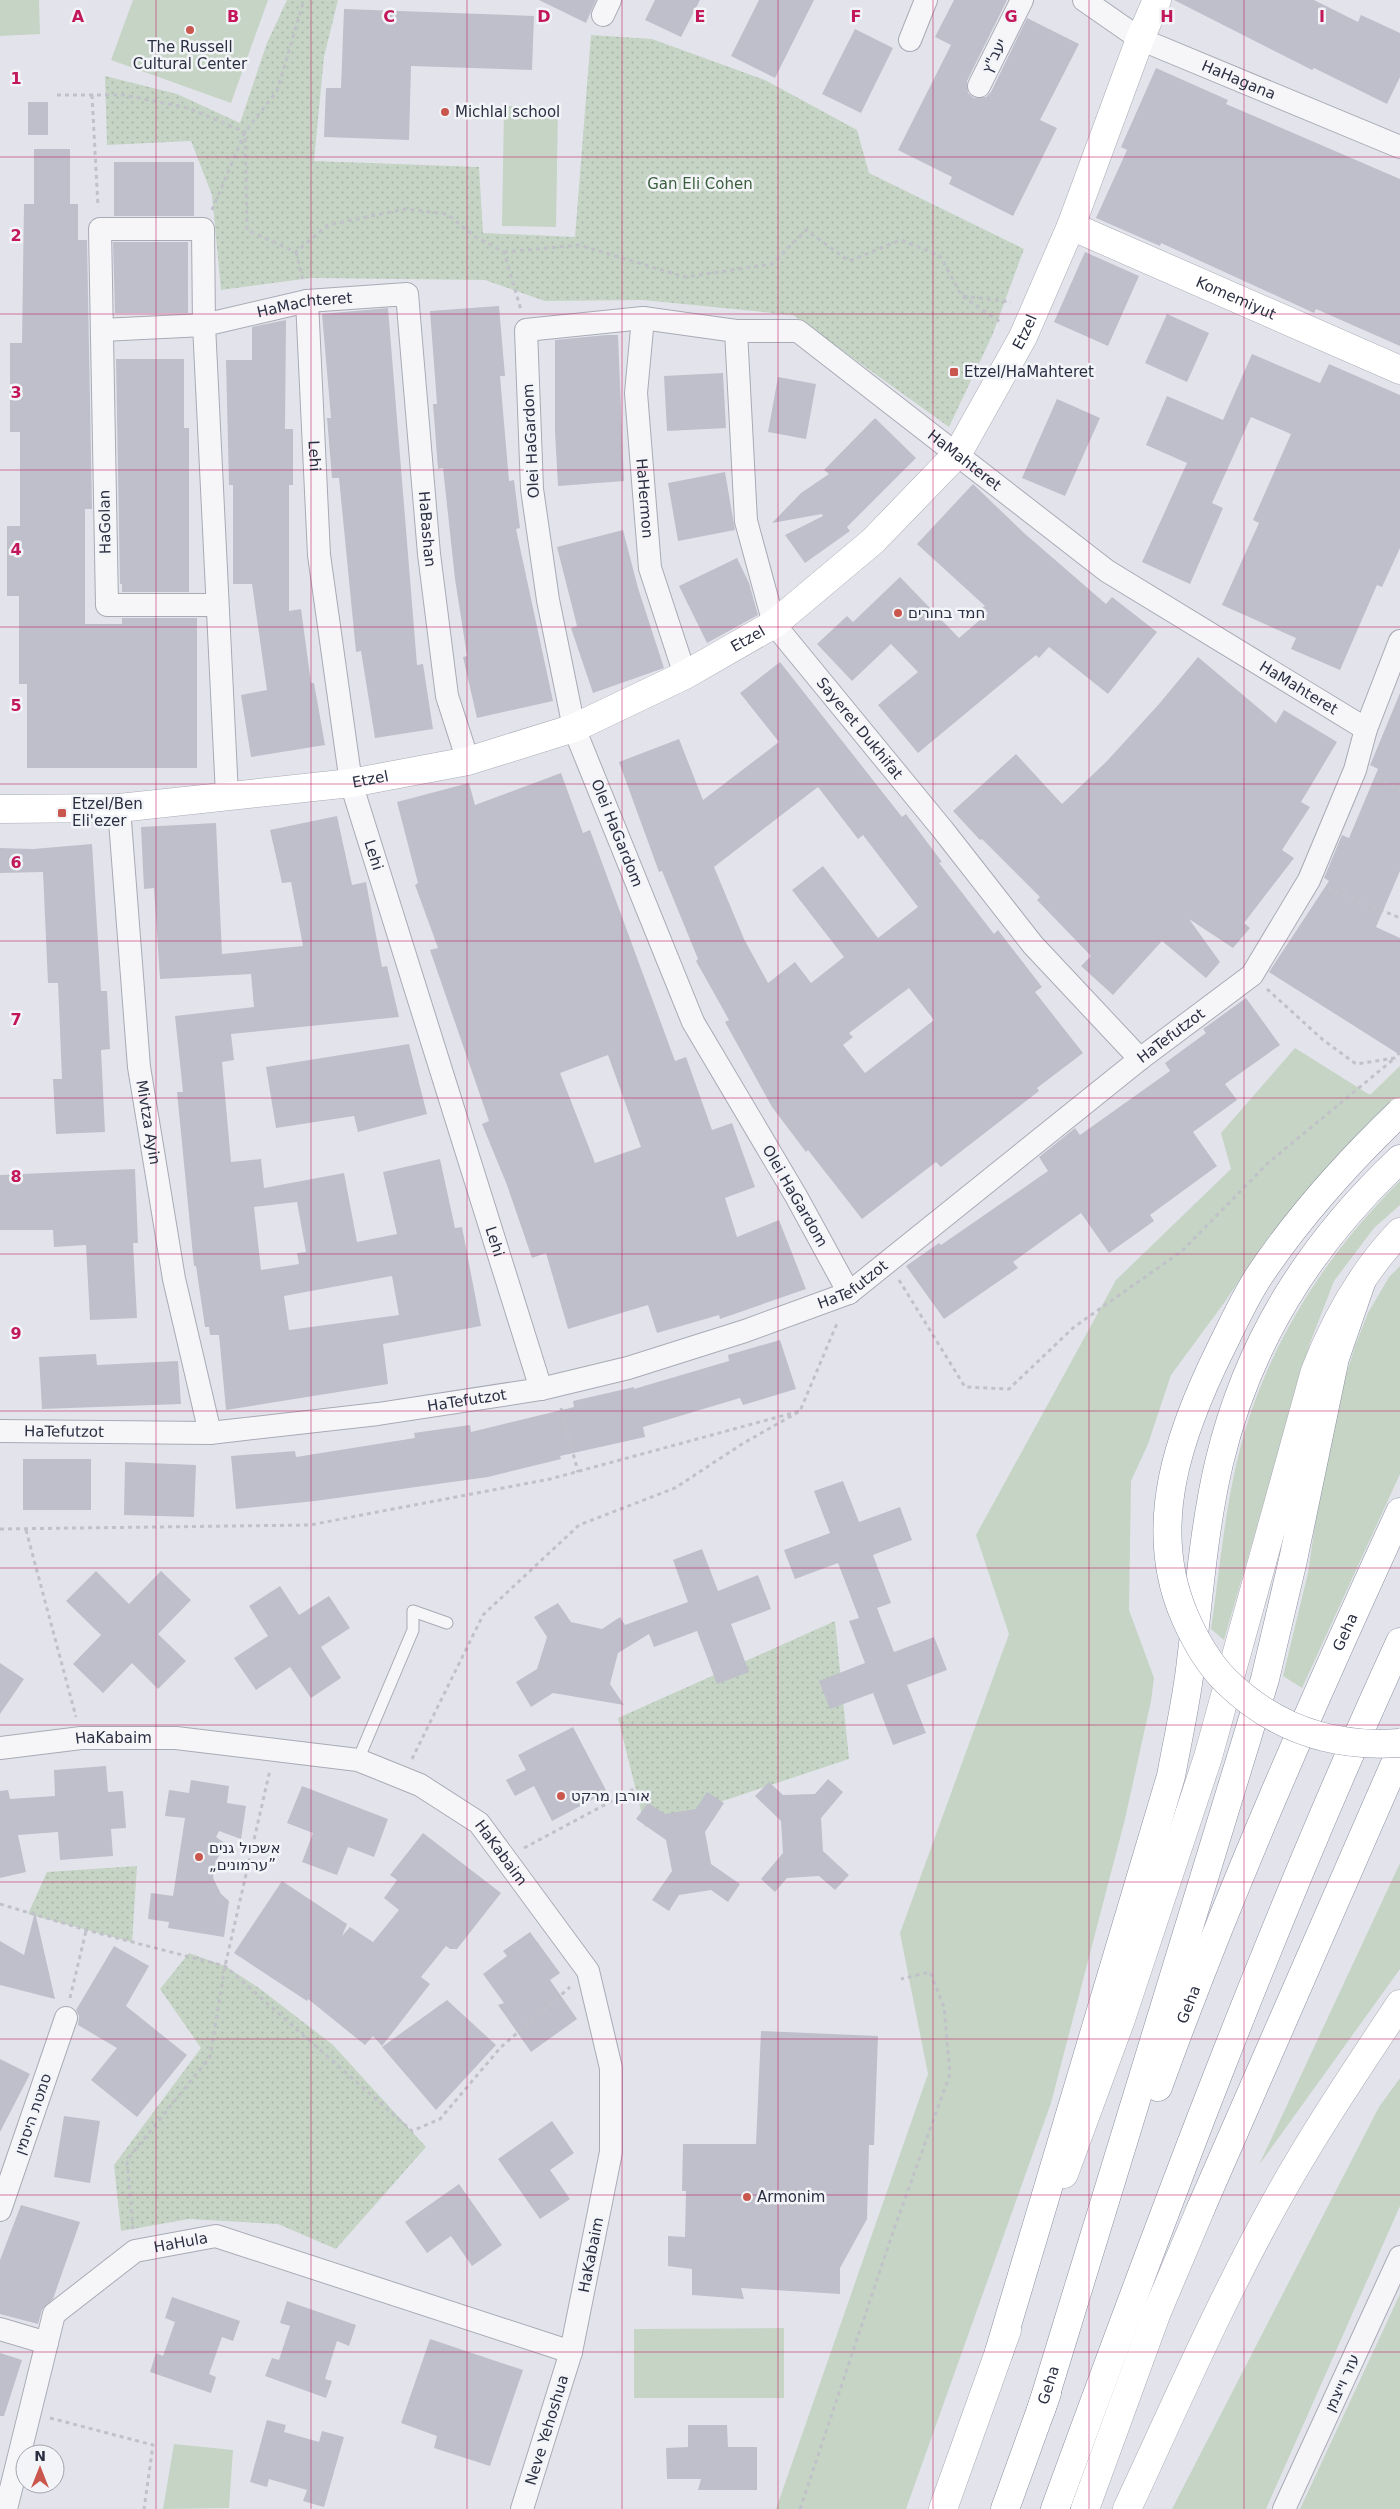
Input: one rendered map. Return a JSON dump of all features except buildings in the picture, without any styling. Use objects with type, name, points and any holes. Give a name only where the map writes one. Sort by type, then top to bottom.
[{"type":"main road","name":"Etzel","points":[[0,808],[119,808],[351,783],[468,761],[574,728],[685,675],[774,624],[873,541],[958,453],[1023,337],[1071,226],[1140,39],[1157,0]]},
{"type":"main road","name":"Komemiyut","points":[[1071,226],[1400,370]]},
{"type":"main road","points":[[1400,1112],[1327,1187],[1257,1279],[1214,1361],[1189,1421],[1174,1470],[1167,1519],[1169,1565],[1181,1609],[1207,1658],[1242,1696],[1269,1715],[1313,1735],[1336,1741],[1365,1744],[1400,1743]]},
{"type":"main road","points":[[999,2352],[1171,1776],[1187,1696],[1213,1498],[1228,1428],[1261,1343],[1281,1305],[1314,1254],[1346,1215],[1400,1159]]},
{"type":"main road","points":[[943,2509],[1120,2022],[1200,1781],[1222,1713],[1315,1371],[1341,1313],[1378,1256],[1400,1232]]},
{"type":"main road","points":[[1041,2410],[1265,1679],[1293,1560],[1335,1358],[1362,1280]]},
{"type":"main road","name":"Geha","points":[[1005,2509],[1200,1974],[1326,1672],[1400,1512]]},
{"type":"main road","points":[[1056,2509],[1127,2312],[1263,1961],[1324,1813],[1400,1642]]},
{"type":"main road","points":[[1085,2509],[1157,2312],[1400,1752]]},
{"type":"main road","points":[[1201,2208],[1400,1794]]},
{"type":"main road","points":[[1127,2509],[1221,2307],[1275,2203],[1320,2125],[1400,2004]]},
{"type":"street","points":[[910,40],[926,0]]},
{"type":"street","name":"יעב\"ץ","points":[[979,86],[1022,0]]},
{"type":"street","name":"HaHagana","points":[[1084,0],[1140,39],[1400,147]]},
{"type":"street","points":[[100,229],[203,229],[204,325],[216,605],[227,795]]},
{"type":"street","name":"HaGolan","points":[[100,229],[107,605],[216,605]]},
{"type":"street","name":"HaMachteret","points":[[204,325],[307,301],[407,294]]},
{"type":"street","name":"HaBashan","points":[[407,294],[429,554],[446,696],[468,761]]},
{"type":"street","name":"Lehi","points":[[307,301],[319,555],[351,783],[548,1387]]},
{"type":"street","name":"HaMahteret","points":[[526,330],[642,318],[736,331],[798,332],[958,453],[1107,571],[1366,729]]},
{"type":"street","name":"HaHermon","points":[[642,318],[636,393],[650,568],[685,675]]},
{"type":"street","points":[[102,330],[204,325]]},
{"type":"street","name":"Olei HaGardom","points":[[526,330],[532,489],[548,600],[574,728],[693,1022],[796,1196],[849,1293]]},
{"type":"street","name":"Sayeret Dukhifat","points":[[736,331],[746,521],[774,624],[944,830],[1033,945],[1140,1059]]},
{"type":"street","name":"HaTefutzot","points":[[0,1431],[210,1434],[378,1414],[548,1387],[628,1368],[727,1337],[849,1293],[1140,1059],[1252,975],[1309,880],[1355,770],[1366,729],[1400,641]]},
{"type":"street","name":"Mivtza Ayin","points":[[119,808],[139,1067],[174,1279],[210,1434]]},
{"type":"street","name":"HaKabaim","points":[[0,1748],[81,1738],[176,1738],[358,1760],[420,1785],[479,1823],[588,1971],[611,2068],[611,2152],[571,2352]]},
{"type":"street","name":"סמטת היסמין","points":[[0,2210],[66,2018]]},
{"type":"street","name":"HaHula","points":[[6,2509],[54,2314],[135,2251],[216,2236],[571,2352]]},
{"type":"street","name":"עזר וייצמן","points":[[1284,2509],[1400,2258]]},
{"type":"street","points":[[0,2329],[47,2343]]},
{"type":"street","name":"Neve Yehoshua","points":[[522,2509],[571,2352]]},
{"type":"lane","points":[[358,1760],[413,1630],[413,1611],[447,1623]]},
{"type":"path","points":[[203,229],[245,132],[277,91],[304,0]]},
{"type":"path","points":[[57,95],[124,95],[188,108],[245,132]]},
{"type":"path","points":[[92,95],[100,229]]},
{"type":"path","points":[[245,132],[247,230],[296,252]]},
{"type":"path","points":[[296,252],[328,225],[405,209],[448,214],[474,236],[504,252],[579,245],[685,277],[772,264],[806,230],[850,261],[901,240],[940,256],[962,296],[1023,337]]},
{"type":"path","points":[[296,252],[307,301]]},
{"type":"path","points":[[504,252],[526,330]]},
{"type":"path","points":[[962,296],[1036,304]]},
{"type":"path","points":[[1309,880],[1400,918]]},
{"type":"path","points":[[1252,975],[1322,1039],[1356,1064],[1395,1058]]},
{"type":"path","points":[[888,1262],[965,1388],[1009,1389],[1074,1327],[1182,1251],[1268,1163],[1400,1052]]},
{"type":"path","points":[[403,1778],[483,1615],[579,1525],[675,1488],[742,1444],[800,1411],[849,1293]]},
{"type":"path","points":[[548,1387],[578,1472]]},
{"type":"path","points":[[0,1529],[310,1525],[550,1479],[800,1411]]},
{"type":"path","points":[[26,1530],[81,1738]]},
{"type":"path","points":[[135,2251],[127,2160],[210,2057],[225,1966],[274,1750]]},
{"type":"path","points":[[505,1858],[636,1788]]},
{"type":"path","points":[[0,1904],[86,1930],[225,1966],[412,2131],[440,2119],[501,2047],[588,1971]]},
{"type":"path","points":[[66,2018],[86,1930]]},
{"type":"path","points":[[800,2509],[893,2232],[950,2074],[944,2007],[930,1972],[901,1979]]},
{"type":"path","points":[[30,2412],[153,2445],[144,2509]]},
{"type":"green space","points":[[0,0],[39,0],[40,34],[0,36]]},
{"type":"green space","name":"The Russell Cultural Center","points":[[133,0],[268,0],[231,103],[111,60]]},
{"type":"green space","name":"Gan Eli Cohen","points":[[287,0],[338,0],[324,57],[314,161],[479,167],[483,233],[575,237],[591,35],[652,39],[765,80],[857,130],[869,173],[1024,249],[992,336],[949,427],[793,315],[643,300],[545,301],[485,280],[311,278],[221,290],[212,195],[191,141],[107,145],[105,76],[177,94],[240,123],[267,43]]},
{"type":"green space","points":[[504,106],[558,107],[556,227],[502,226]]},
{"type":"green space","points":[[1295,1048],[1370,1095],[1400,1066],[1400,1104],[1270,1235],[1224,1303],[1171,1375],[1148,1444],[1131,1481],[1129,1610],[1154,1678],[1151,1701],[1125,1819],[1051,2103],[906,2509],[776,2509],[928,2074],[900,1933],[1009,1634],[976,1535],[1116,1280],[1231,1169],[1221,1133]]},
{"type":"green space","points":[[1400,1181],[1400,1205],[1374,1228],[1334,1281],[1310,1343],[1224,1640],[1211,1629],[1223,1537],[1241,1445],[1267,1371],[1303,1302],[1324,1270],[1373,1209]]},
{"type":"green space","points":[[1400,1266],[1400,1474],[1302,1688],[1283,1676],[1308,1573],[1326,1450],[1339,1398],[1355,1346],[1368,1313],[1389,1277]]},
{"type":"green space","points":[[835,1621],[849,1759],[645,1827],[618,1718]]},
{"type":"green space","points":[[1400,1863],[1400,1969],[1259,2165]]},
{"type":"green space","points":[[137,1866],[132,1942],[28,1914],[47,1872]]},
{"type":"green space","points":[[189,1953],[225,1966],[259,1988],[333,2045],[426,2147],[336,2249],[278,2224],[189,2219],[121,2231],[114,2165],[201,2048],[160,1989]]},
{"type":"green space","points":[[1400,2078],[1400,2206],[1266,2509],[1172,2509],[1379,2107]]},
{"type":"green space","points":[[1400,2294],[1400,2509],[1300,2509]]},
{"type":"green space","points":[[784,2328],[784,2398],[634,2398],[634,2329]]},
{"type":"green space","points":[[174,2444],[233,2450],[229,2508],[163,2509]]},
{"type":"place","name":"The Russell Cultural Center","points":[[190,30]]},
{"type":"place","name":"Michlal school","points":[[445,112]]},
{"type":"place","name":"Etzel/HaMahteret","points":[[954,372]]},
{"type":"place","name":"חמד בחורים","points":[[898,613]]},
{"type":"place","name":"Etzel/Ben Eli'ezer","points":[[62,813]]},
{"type":"place","name":"אורבן מרקט","points":[[561,1796]]},
{"type":"place","name":"אשכול גנים „ערמונים”","points":[[199,1857]]},
{"type":"place","name":"Armonim","points":[[747,2197]]}]
